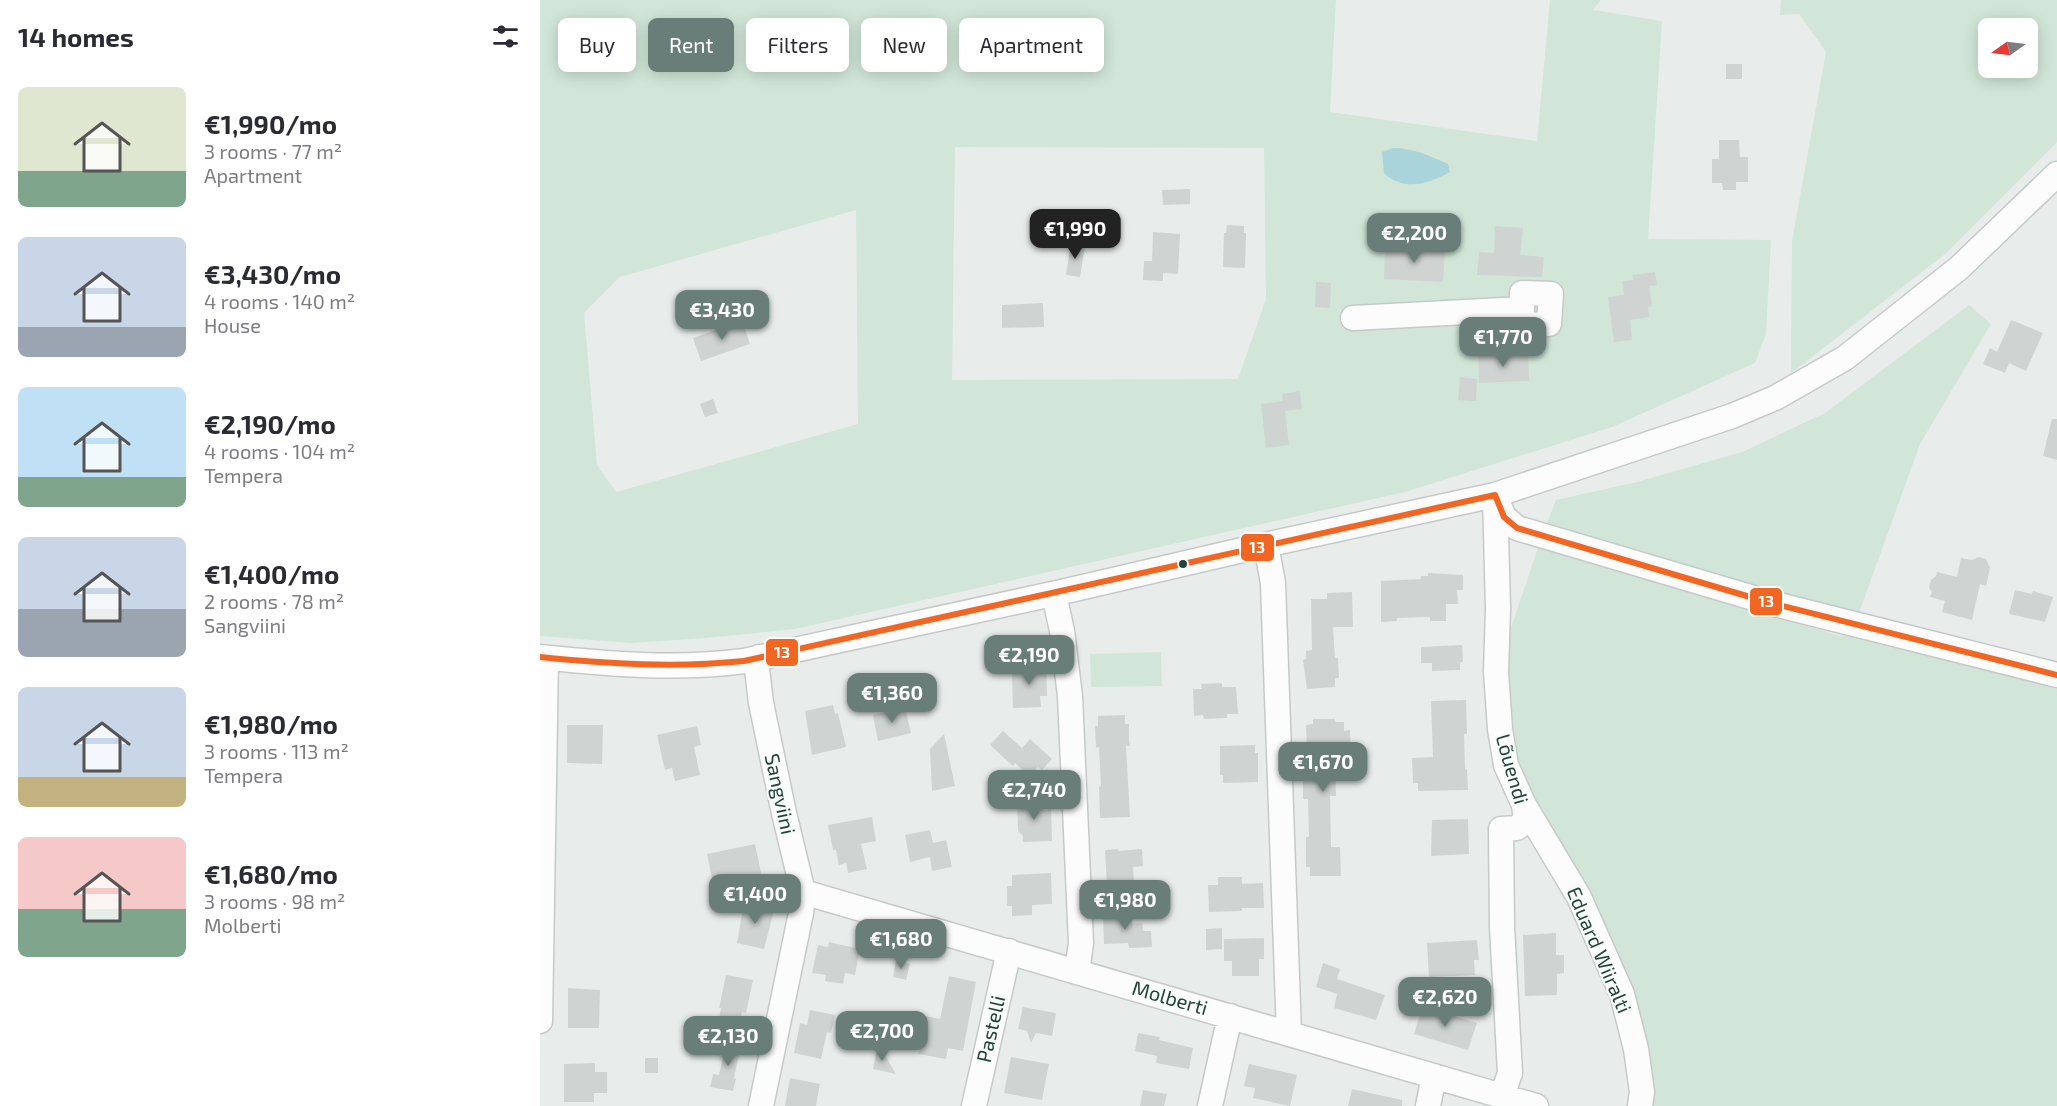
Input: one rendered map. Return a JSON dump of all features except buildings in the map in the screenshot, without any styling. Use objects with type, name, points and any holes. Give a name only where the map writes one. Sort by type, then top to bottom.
[{"type":"street","points":[[540,1021],[543,657],[672,666],[711,665],[759,657],[1054,594],[1495,495],[1732,416],[1775,398],[1803,383],[1845,358],[1959,268],[2057,174]]},
{"type":"street","points":[[1353,318],[1522,309]]},
{"type":"street","points":[[1495,495],[1504,518],[1517,528],[1767,602],[2057,675]]},
{"type":"street","name":"Lõuendi","points":[[1495,495],[1498,608],[1496,672],[1500,729],[1506,765],[1524,805],[1526,820],[1517,828],[1501,829],[1502,927],[1510,1073],[1502,1096]]},
{"type":"street","points":[[1266,545],[1273,583],[1289,1034]]},
{"type":"street","points":[[1054,594],[1062,631],[1070,696],[1081,943],[1077,971]]},
{"type":"street","name":"Sangviini","points":[[759,657],[757,669],[761,704],[803,891],[801,913],[761,1106]]},
{"type":"street","name":"Eduard Wiiralti","points":[[1524,805],[1579,897],[1622,994],[1636,1049],[1642,1092],[1640,1106]]},
{"type":"street","name":"Molberti","points":[[803,891],[1536,1106]]},
{"type":"street","name":"Pastelli","points":[[974,1106],[1008,951]]},
{"type":"street","points":[[1210,1106],[1230,1016]]},
{"type":"street","points":[[1428,1106],[1434,1076]]},
{"type":"green space","points":[[540,0],[1336,0],[1330,112],[1537,141],[1550,0],[1601,0],[1593,10],[1662,21],[1648,239],[1771,240],[1766,334],[1755,363],[1612,427],[1405,492],[795,629],[631,643],[540,636]],"holes":[[[955,147],[1264,148],[1266,299],[1238,379],[952,380]],[[856,210],[858,424],[616,492],[597,465],[584,313],[620,277]]]},
{"type":"green space","points":[[1781,0],[2057,0],[2057,142],[1944,255],[1791,373],[1792,241],[1826,52],[1799,14],[1780,15]]},
{"type":"green space","points":[[1969,305],[1991,324],[1920,444],[1859,613],[1575,543],[1545,528],[1556,500],[1637,482],[1742,452],[1825,413]]},
{"type":"green space","points":[[1540,542],[1597,557],[1707,598],[1754,608],[1839,636],[1856,634],[2057,687],[2057,1106],[1651,1106],[1636,1049],[1524,805],[1496,672]]},
{"type":"green space","points":[[1161,652],[1162,686],[1091,687],[1090,654]]},
{"type":"water","points":[[1393,148],[1414,151],[1435,158],[1448,164],[1450,172],[1425,183],[1400,183],[1384,173],[1382,152]]},
{"type":"transit line","name":"13","points":[[1495,495],[1504,517],[1517,528],[1767,602],[2057,675]]},
{"type":"transit line","name":"13","points":[[540,657],[642,664],[744,661],[1495,495]]}]
